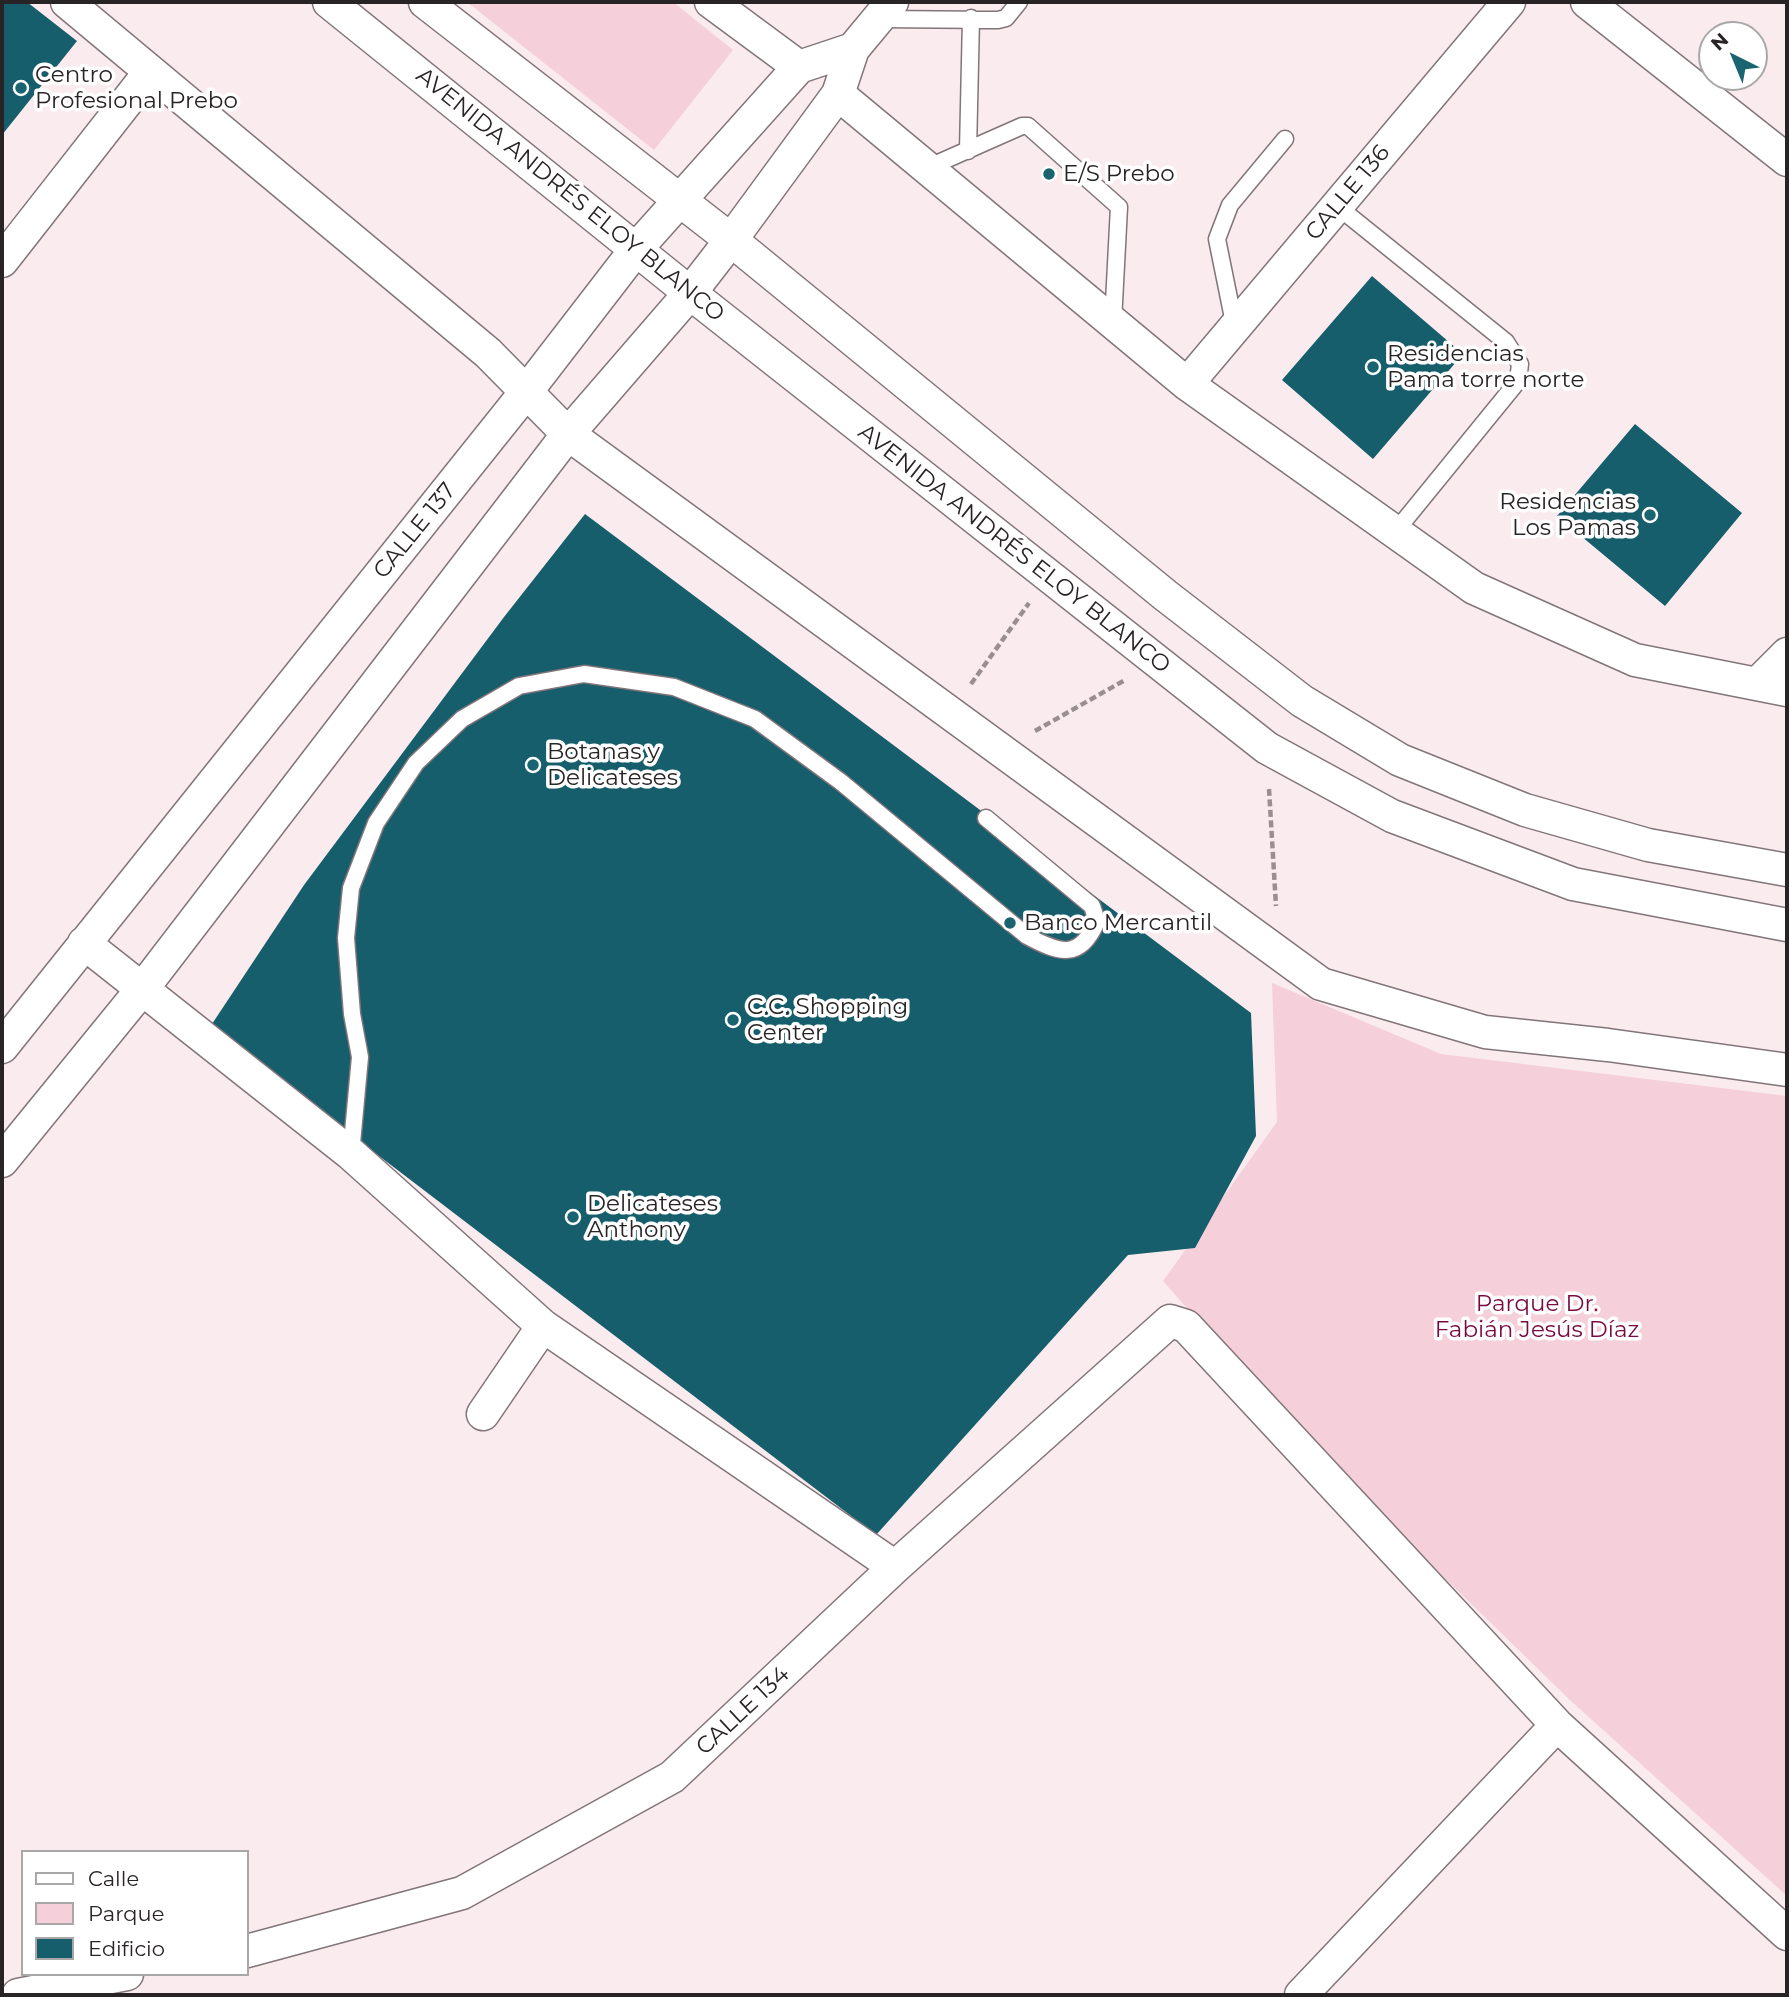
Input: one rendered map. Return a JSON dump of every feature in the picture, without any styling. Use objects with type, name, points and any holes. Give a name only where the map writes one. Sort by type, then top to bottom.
[{"type":"street","points":[[67,2],[488,353],[568,434],[1321,984],[1485,1032],[1787,1070]]},
{"type":"street","name":"AVENIDA ANDRÉS ELOY BLANCO","points":[[329,2],[690,293],[1267,748],[1392,816],[1573,884],[1787,925]]},
{"type":"street","points":[[425,2],[731,240],[1165,596],[1302,701],[1400,760],[1525,810],[1647,845],[1787,870]]},
{"type":"street","points":[[711,2],[799,67]]},
{"type":"street","name":"CALLE 136","points":[[1187,384],[1509,2]]},
{"type":"street","points":[[1587,2],[1787,160]]},
{"type":"street","points":[[2,1161],[143,988],[568,434],[690,293],[731,240],[838,94],[853,49],[884,11]]},
{"type":"street","name":"CALLE 137","points":[[2,1047],[526,392],[637,248],[799,67],[853,49]]},
{"type":"street","points":[[2,261],[150,72]]},
{"type":"street","points":[[838,94],[1187,384],[1474,588],[1635,660],[1772,687],[1787,654]]},
{"type":"street","points":[[84,943],[351,1154],[543,1326],[895,1567]]},
{"type":"street","name":"CALLE 134","points":[[248,1951],[462,1893],[672,1777],[895,1567],[1170,1321],[1186,1326],[1557,1725]]},
{"type":"street","points":[[483,1414],[543,1326]]},
{"type":"street","points":[[1301,1995],[1557,1725],[1787,1934]]},
{"type":"street","points":[[19,1995],[117,1976]]},
{"type":"lane","points":[[884,11],[1006,18],[1019,2]]},
{"type":"lane","points":[[968,150],[971,18]]},
{"type":"lane","points":[[927,167],[1022,125],[1028,126],[1117,204],[1120,210],[1112,322]]},
{"type":"lane","points":[[1234,328],[1217,239],[1230,205],[1285,139]]},
{"type":"lane","points":[[1337,206],[1506,342],[1520,364],[1518,381],[1395,532]]},
{"type":"lane","points":[[351,1154],[360,1057],[352,1014],[346,938],[351,888],[376,823],[416,763],[462,719],[519,686],[584,674],[674,687],[755,719],[841,782],[1027,936],[1053,950],[1072,951],[1090,938],[1097,921],[1092,906],[986,818]]},
{"type":"path","points":[[950,713],[1048,577]]},
{"type":"path","points":[[1000,750],[1157,661]]},
{"type":"path","points":[[1267,748],[1278,953]]},
{"type":"green space","points":[[467,2],[673,2],[733,50],[654,150]]},
{"type":"green space","name":"Parque Dr. Fabián Jesús Díaz","points":[[1272,983],[1441,1054],[1787,1096],[1787,1896],[1571,1701],[1307,1444],[1163,1281],[1277,1122]]},
{"type":"building","name":"Centro Profesional Prebo","points":[[2,2],[27,2],[77,41],[2,135]]},
{"type":"building","name":"Residencias Pama torre norte","points":[[1372,276],[1463,354],[1373,459],[1282,380]]},
{"type":"building","name":"Residencias Los Pamas","points":[[1635,424],[1742,513],[1665,606],[1557,516]]},
{"type":"building","name":"C.C. Shopping Center","points":[[585,514],[1251,1013],[1256,1136],[1195,1248],[1128,1255],[876,1535],[210,1027],[304,885],[504,617]]},
{"type":"place","name":"Centro Profesional Prebo","points":[[21,88]]},
{"type":"place","name":"E/S Prebo","points":[[1049,174]]},
{"type":"place","name":"Residencias Pama torre norte","points":[[1373,367]]},
{"type":"place","name":"Residencias Los Pamas","points":[[1650,515]]},
{"type":"place","name":"Botanas y Delicateses","points":[[533,765]]},
{"type":"place","name":"Banco Mercantil","points":[[1010,923]]},
{"type":"place","name":"C.C. Shopping Center","points":[[733,1020]]},
{"type":"place","name":"Delicateses Anthony","points":[[573,1217]]}]
